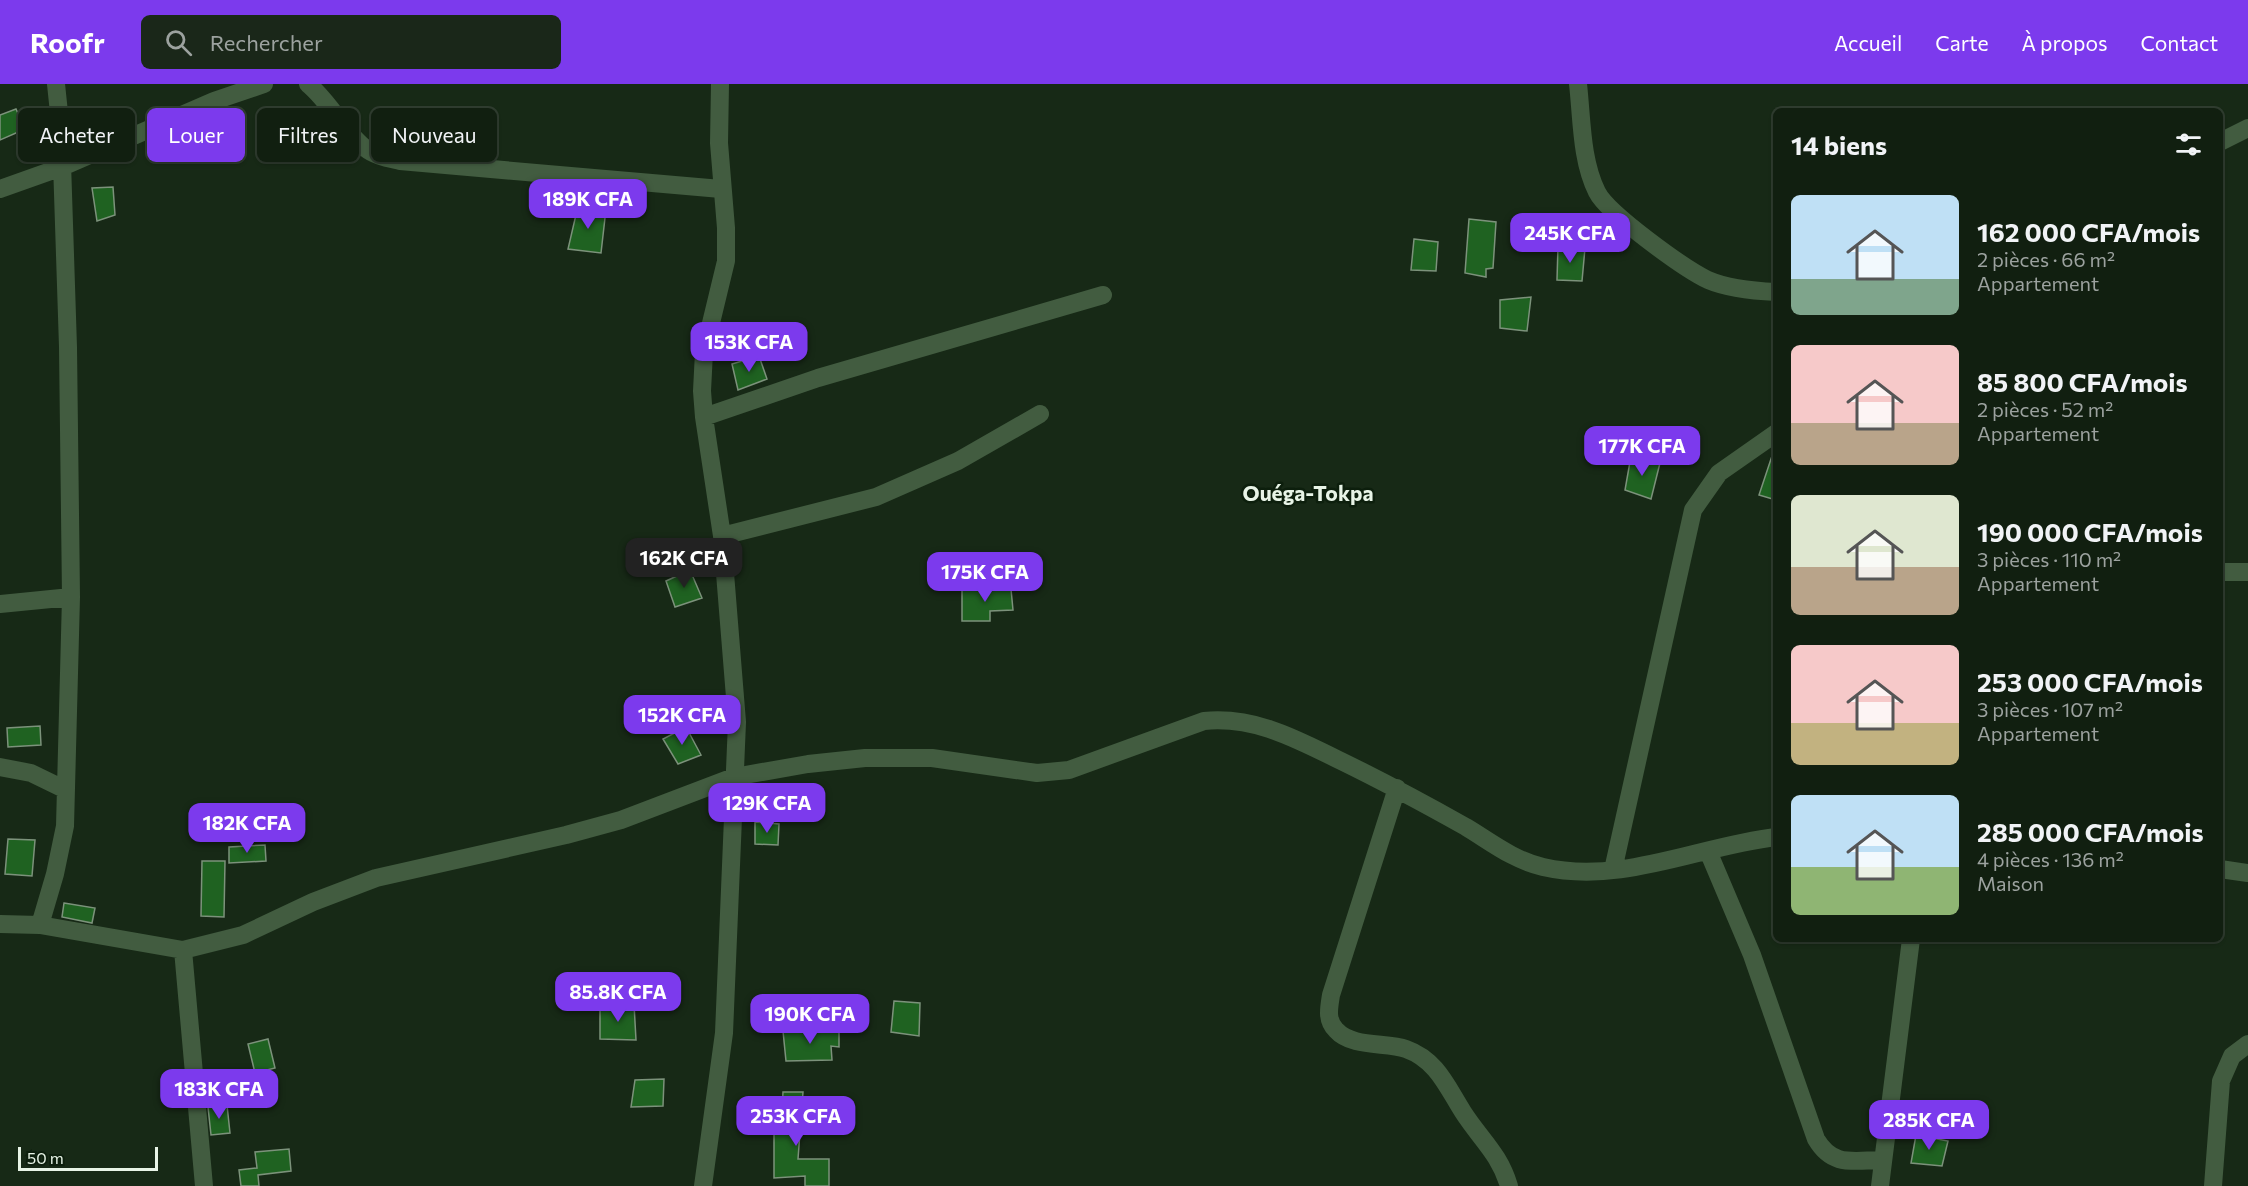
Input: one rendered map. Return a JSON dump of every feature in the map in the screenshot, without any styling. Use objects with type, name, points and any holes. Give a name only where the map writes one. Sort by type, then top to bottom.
[{"type":"street","points":[[40,925],[63,836],[71,597],[68,346],[62,167],[56,84]]},
{"type":"street","points":[[0,189],[62,167],[214,101],[264,84]]},
{"type":"street","points":[[308,84],[322,96],[363,147],[379,156],[400,161],[721,189]]},
{"type":"street","points":[[703,1186],[724,1033],[737,722],[722,536],[704,417],[704,352],[726,261],[726,228],[721,189],[720,84]]},
{"type":"street","points":[[1578,84],[1587,163],[1598,194],[1620,220],[1708,280],[1746,290],[1773,292]]},
{"type":"street","points":[[2223,140],[2248,128]]},
{"type":"street","points":[[704,417],[818,378],[1103,295]]},
{"type":"street","points":[[722,536],[876,497],[958,461],[1040,414]]},
{"type":"street","points":[[1613,870],[1693,510],[1719,473],[1773,435]]},
{"type":"street","points":[[2223,572],[2248,572]]},
{"type":"street","points":[[0,603],[71,597]]},
{"type":"street","points":[[0,924],[40,925],[183,950],[243,935],[313,902],[376,878],[588,829],[680,799],[734,777],[808,764],[865,758],[932,758],[1037,773],[1069,770],[1204,721],[1226,719],[1277,730],[1397,788],[1526,862],[1568,870],[1613,870],[1773,838]]},
{"type":"street","points":[[0,766],[31,773],[66,790]]},
{"type":"street","points":[[1397,788],[1328,1014],[1336,1031],[1354,1040],[1406,1049],[1432,1064],[1448,1084],[1464,1113],[1498,1156],[1509,1186]]},
{"type":"street","points":[[1708,851],[1752,955],[1816,1138],[1823,1151],[1838,1161],[1883,1160]]},
{"type":"street","points":[[2223,869],[2248,873]]},
{"type":"street","points":[[1880,1186],[1911,942]]},
{"type":"street","points":[[183,950],[204,1186]]},
{"type":"street","points":[[2213,1186],[2222,1081],[2232,1056],[2248,1044]]},
{"type":"building","points":[[16,109],[18,113],[18,132],[0,140],[0,115]]},
{"type":"building","points":[[113,187],[115,215],[97,221],[92,188]]},
{"type":"building","points":[[578,206],[606,209],[601,253],[568,249]]},
{"type":"building","points":[[1469,219],[1496,222],[1493,268],[1486,269],[1486,277],[1465,273]]},
{"type":"building","points":[[1414,239],[1438,242],[1436,271],[1411,270]]},
{"type":"building","points":[[1558,246],[1585,248],[1582,281],[1557,280]]},
{"type":"building","points":[[1531,297],[1527,331],[1500,328],[1500,300]]},
{"type":"building","points":[[759,356],[767,379],[738,390],[732,364]]},
{"type":"building","points":[[1773,453],[1773,499],[1759,495]]},
{"type":"building","points":[[1631,456],[1660,463],[1651,499],[1625,490]]},
{"type":"building","points":[[690,570],[702,598],[675,607],[666,581]]},
{"type":"building","points":[[1011,589],[1013,610],[990,611],[990,621],[962,621],[962,590]]},
{"type":"building","points":[[40,726],[41,745],[8,747],[7,728]]},
{"type":"building","points":[[686,727],[701,755],[678,764],[663,739]]},
{"type":"building","points":[[755,822],[779,824],[778,845],[755,844]]},
{"type":"building","points":[[8,839],[35,840],[32,876],[5,874]]},
{"type":"building","points":[[265,845],[266,861],[229,863],[229,847]]},
{"type":"building","points":[[202,861],[225,861],[224,917],[201,916]]},
{"type":"building","points":[[64,903],[95,908],[92,923],[62,917]]},
{"type":"building","points":[[894,1001],[920,1003],[919,1036],[891,1032]]},
{"type":"building","points":[[634,1004],[636,1040],[600,1039],[600,1009]]},
{"type":"building","points":[[783,1031],[839,1031],[839,1047],[831,1046],[832,1060],[786,1061]]},
{"type":"building","points":[[268,1039],[275,1068],[255,1073],[248,1044]]},
{"type":"building","points":[[664,1079],[663,1106],[631,1107],[635,1080]]},
{"type":"building","points":[[783,1092],[803,1092],[798,1159],[829,1159],[829,1186],[805,1186],[805,1176],[774,1178],[774,1132],[781,1132]]},
{"type":"building","points":[[227,1105],[230,1133],[211,1135],[208,1107]]},
{"type":"building","points":[[1916,1135],[1948,1141],[1942,1166],[1911,1163]]},
{"type":"building","points":[[289,1149],[291,1171],[258,1175],[259,1186],[241,1186],[239,1170],[257,1168],[255,1152]]},
{"type":"district","name":"Ouéga-Tokpa","points":[[1308,494]]}]
